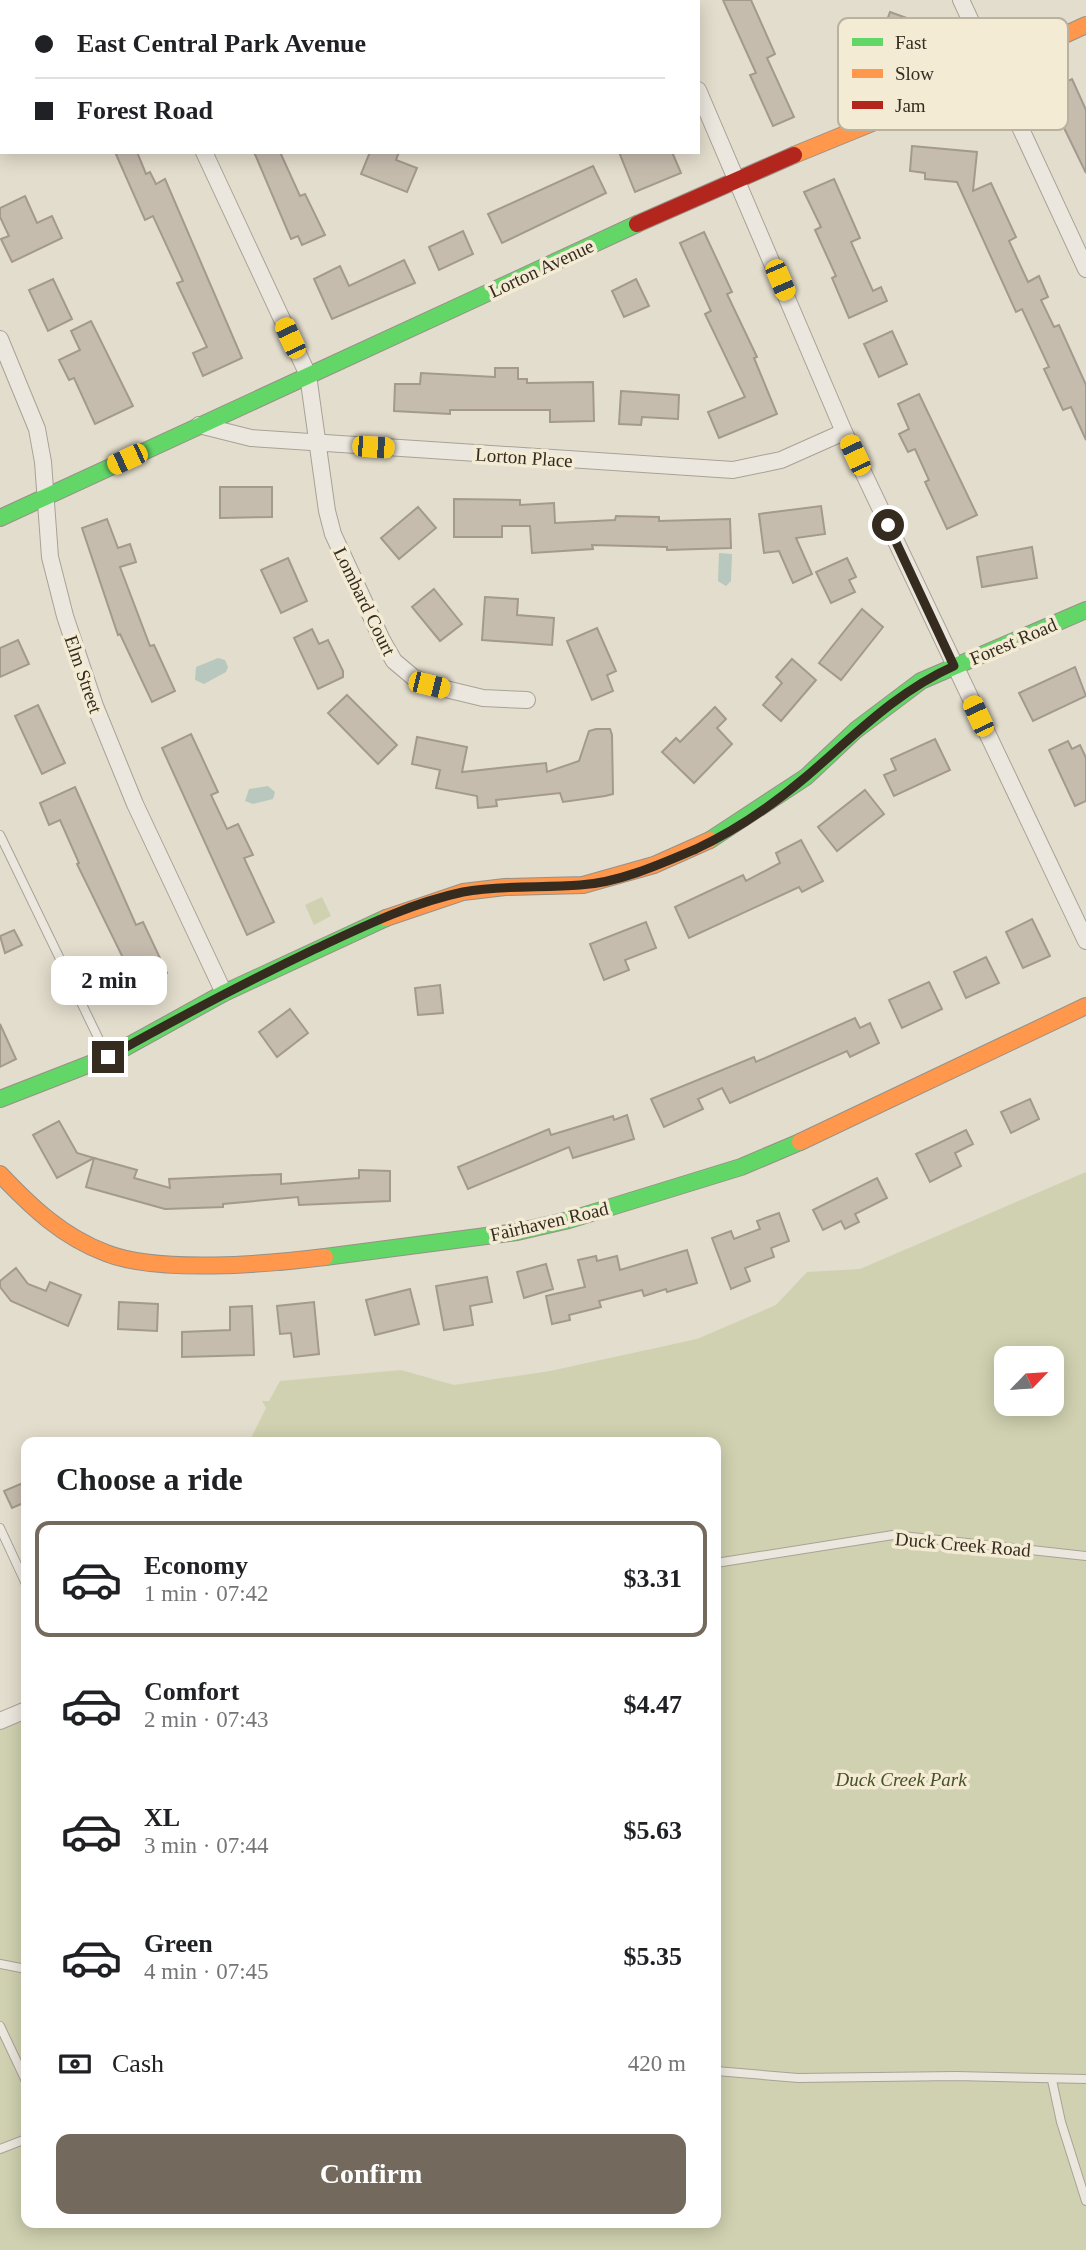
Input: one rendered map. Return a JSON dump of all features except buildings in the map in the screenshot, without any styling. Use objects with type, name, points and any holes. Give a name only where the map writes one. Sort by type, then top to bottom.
[{"type":"street","points":[[961,0],[969,18]]},
{"type":"street","name":"Lorton Avenue","points":[[1068,33],[1086,25]]},
{"type":"street","points":[[700,94],[738,178],[844,432],[1086,941]]},
{"type":"street","name":"Lorton Avenue","points":[[0,518],[738,178],[855,130]]},
{"type":"street","points":[[1021,130],[1086,269]]},
{"type":"street","name":"Lombard Court","points":[[205,154],[308,375],[333,534],[394,661],[413,677],[429,685],[483,698],[527,700]]},
{"type":"street","name":"Elm Street","points":[[0,339],[37,429],[56,584],[95,706],[135,804],[224,993]]},
{"type":"street","name":"Lorton Place","points":[[199,425],[251,438],[733,470],[781,460],[844,432]]},
{"type":"street","name":"Forest Road","points":[[0,1099],[108,1057],[224,993],[352,931],[433,901],[505,887],[583,885],[654,865],[697,848],[760,810],[806,776],[892,701],[921,681],[1086,610]]},
{"type":"street","name":"Fairhaven Road","points":[[0,1174],[33,1209],[69,1236],[108,1254],[166,1264],[287,1262],[517,1232],[569,1220],[741,1167],[848,1122],[1086,1006]]},
{"type":"street","points":[[0,1721],[21,1712]]},
{"type":"lane","points":[[0,835],[108,1057]]},
{"type":"lane","points":[[0,1528],[21,1573]]},
{"type":"lane","name":"Duck Creek Road","points":[[721,1562],[893,1535],[1086,1556]]},
{"type":"lane","points":[[0,1964],[21,1968]]},
{"type":"lane","points":[[0,2026],[21,2070]]},
{"type":"lane","points":[[721,2071],[798,2078],[956,2076],[1086,2079]]},
{"type":"lane","points":[[1052,2080],[1061,2122],[1086,2201]]},
{"type":"lane","points":[[0,2149],[21,2141]]},
{"type":"green space","points":[[322,897],[331,916],[314,925],[305,905]]},
{"type":"green space","name":"Duck Creek Park","points":[[1086,1172],[1086,2250],[0,2250],[0,1729],[21,1722],[21,2228],[721,2228],[721,1437],[252,1436],[266,1408],[262,1401],[269,1401],[280,1381],[401,1370],[454,1385],[550,1371],[697,1339],[776,1305],[807,1272],[860,1269]]},
{"type":"shaded area","points":[[719,553],[732,554],[731,581],[726,586],[718,581]]},
{"type":"shaded area","points":[[218,658],[225,660],[228,667],[226,672],[204,684],[195,680],[196,667]]},
{"type":"shaded area","points":[[268,786],[275,792],[273,799],[253,804],[245,801],[249,789]]},
{"type":"traffic: fast","points":[[0,518],[637,224]]},
{"type":"traffic: fast","points":[[710,840],[806,777],[856,730],[921,681],[1086,610]]},
{"type":"traffic: fast","points":[[0,1099],[108,1057],[224,993],[386,918]]},
{"type":"traffic: fast","points":[[325,1257],[517,1232],[569,1220],[741,1167],[800,1142]]},
{"type":"traffic: slow","points":[[1068,33],[1086,25]]},
{"type":"traffic: slow","points":[[794,155],[855,130]]},
{"type":"traffic: slow","points":[[386,918],[463,892],[505,887],[583,885],[654,865],[710,840]]},
{"type":"traffic: slow","points":[[800,1142],[1086,1006]]},
{"type":"traffic: slow","points":[[0,1174],[62,1230],[90,1246],[128,1259],[214,1266],[325,1257]]},
{"type":"traffic: jam","points":[[637,224],[794,155]]},
{"type":"route","points":[[108,1057],[224,993],[352,931],[394,914],[463,892],[505,887],[583,885],[619,876],[697,848],[760,810],[806,776],[892,701],[921,681],[954,666],[888,525]]}]
